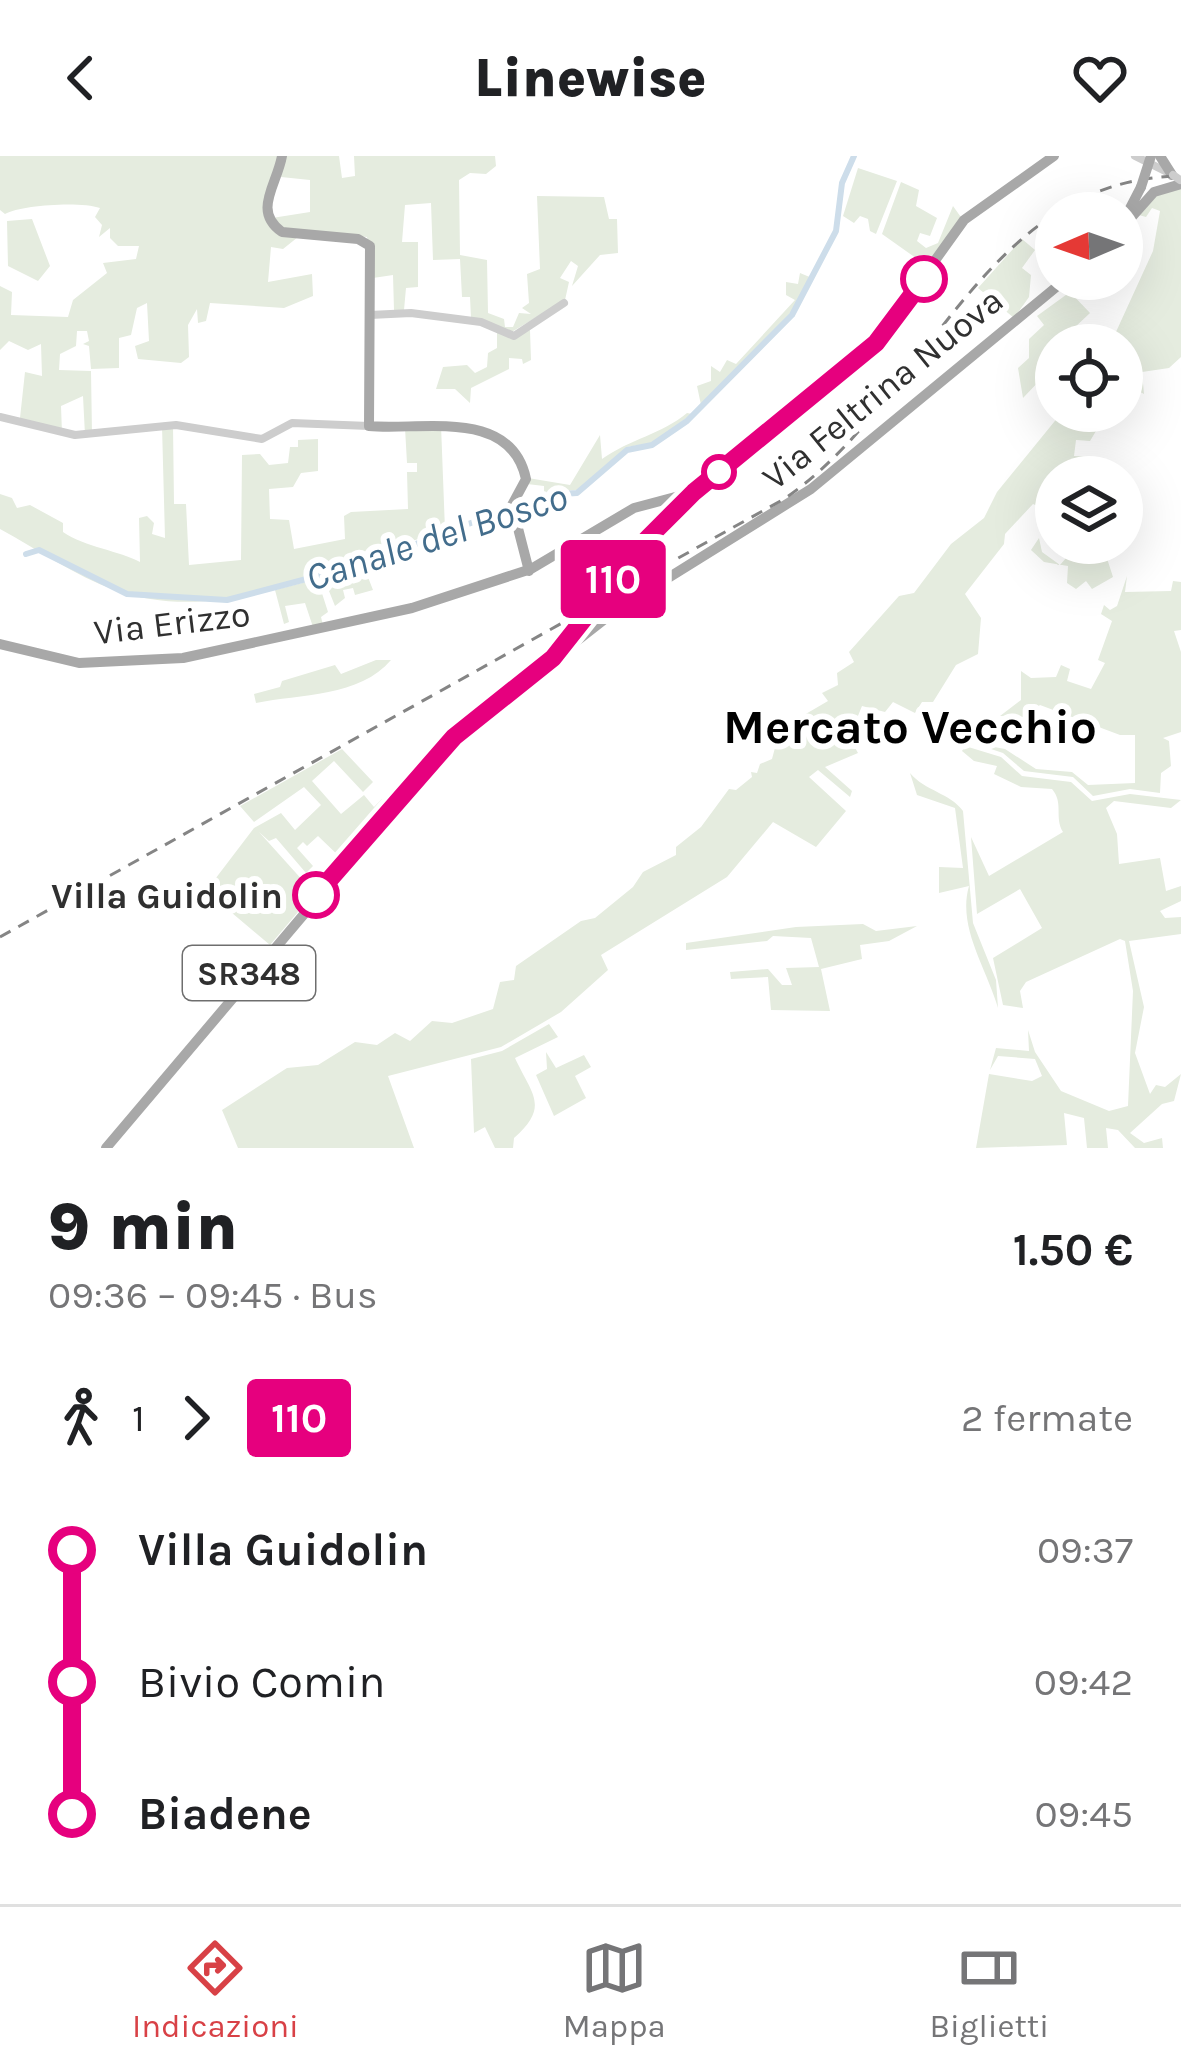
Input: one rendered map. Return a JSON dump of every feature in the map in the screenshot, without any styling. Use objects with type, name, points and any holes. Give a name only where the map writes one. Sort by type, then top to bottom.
[{"type":"main road","points":[[282,156],[265,204],[268,219],[282,232],[368,243],[369,427],[456,425],[520,457],[526,478],[513,512],[529,571]]},
{"type":"main road","name":"Via Erizzo","points":[[0,644],[79,663],[183,658],[412,608],[529,571],[634,508],[682,500],[883,335],[964,220],[1051,158]]},
{"type":"main road","points":[[1139,192],[1159,160],[1178,179],[1143,205]]},
{"type":"main road","name":"Via Feltrina Nuova","points":[[106,1148],[428,764],[580,631],[811,489],[1040,300]]},
{"type":"street","points":[[1135,156],[1159,160]]},
{"type":"street","points":[[368,315],[411,313],[477,322],[514,336],[564,303]]},
{"type":"street","points":[[0,417],[75,435],[176,425],[262,440],[292,423],[369,427]]},
{"type":"street","points":[[580,631],[638,548],[682,500]]},
{"type":"shaded area","points":[[0,156],[278,156],[264,213],[298,237],[283,249],[271,247],[268,282],[312,274],[313,296],[284,308],[210,303],[206,321],[198,323],[197,309],[188,325],[189,357],[181,363],[138,359],[135,346],[149,341],[147,303],[137,308],[131,335],[119,338],[119,368],[91,369],[89,346],[83,344],[89,341],[87,331],[77,331],[76,346],[60,354],[59,370],[91,371],[92,434],[85,435],[83,396],[61,406],[62,433],[20,418],[25,372],[42,376],[41,344],[28,350],[9,341],[0,350],[0,286],[12,292],[11,315],[68,317],[73,300],[107,273],[103,263],[136,259],[139,246],[118,246],[110,238],[110,228],[99,237],[102,225],[95,217],[100,208],[51,205],[5,214],[0,210]]},
{"type":"shaded area","points":[[283,156],[339,156],[342,178],[355,176],[354,156],[495,156],[496,166],[486,174],[470,173],[459,180],[460,255],[487,260],[488,313],[504,319],[505,327],[513,327],[519,313],[531,314],[522,308],[529,303],[527,274],[540,269],[537,196],[604,197],[609,219],[617,219],[618,253],[600,255],[572,286],[578,266],[571,261],[560,278],[569,282],[565,300],[510,333],[471,318],[470,297],[462,297],[460,259],[433,260],[431,203],[405,205],[402,242],[418,242],[418,287],[406,288],[404,310],[394,310],[393,275],[373,278],[367,237],[286,229],[272,218],[310,212],[310,180],[281,177]]},
{"type":"shaded area","points":[[858,168],[897,181],[876,234],[870,231],[868,219],[860,216],[854,223],[843,216]]},
{"type":"shaded area","points":[[901,182],[919,190],[916,206],[937,218],[930,236],[920,233],[917,241],[926,248],[938,243],[953,206],[963,220],[930,268],[882,234]]},
{"type":"shaded area","points":[[1181,185],[1181,357],[1169,368],[1143,372],[1143,324],[1120,324],[1131,300],[1143,300],[1143,273],[1153,251],[1160,211],[1152,208],[1143,216],[1143,202]]},
{"type":"shaded area","points":[[32,219],[50,266],[38,281],[8,266],[7,221]]},
{"type":"shaded area","points":[[1022,239],[1035,250],[1022,268],[1031,275],[1029,297],[1014,318],[978,288]]},
{"type":"shaded area","points":[[800,273],[812,278],[796,309],[701,405],[697,386],[711,381],[711,366],[720,372],[727,360],[736,364],[795,300],[786,295],[786,282],[798,284]]},
{"type":"shaded area","points":[[1059,300],[1078,300],[1090,313],[1078,324],[1043,324],[1037,316]]},
{"type":"shaded area","points":[[530,330],[531,360],[523,364],[522,359],[509,358],[509,369],[471,388],[470,403],[455,389],[436,389],[443,367],[467,365],[475,373],[487,367],[488,353],[497,348],[497,331],[513,338]]},
{"type":"shaded area","points":[[1035,333],[1035,385],[1023,398],[1018,368],[1029,358],[1029,339]]},
{"type":"shaded area","points":[[692,414],[652,443],[627,447],[578,490],[544,492],[544,486],[527,484],[528,478],[570,485],[600,435],[602,459]]},
{"type":"shaded area","points":[[173,425],[174,504],[186,504],[189,565],[241,560],[242,455],[260,454],[269,465],[288,463],[290,447],[298,447],[298,440],[318,439],[318,471],[301,473],[293,487],[269,489],[270,519],[289,520],[294,549],[345,539],[344,516],[351,512],[408,509],[407,472],[417,472],[417,463],[407,463],[405,428],[441,425],[445,530],[283,587],[198,602],[156,600],[115,590],[0,529],[0,494],[12,498],[17,508],[30,505],[63,523],[63,532],[72,537],[140,562],[139,518],[147,516],[154,523],[152,534],[165,538],[162,426]]},
{"type":"shaded area","points":[[1046,432],[1095,432],[1090,441],[1076,440],[1074,456],[1035,456],[1035,505],[1005,534],[1004,544],[965,594],[981,618],[978,654],[956,665],[933,702],[922,702],[915,713],[893,702],[885,712],[862,706],[853,728],[838,743],[845,749],[853,744],[858,753],[825,767],[852,791],[850,797],[818,770],[809,777],[846,811],[816,847],[773,822],[727,877],[601,955],[608,970],[561,1012],[501,1047],[388,1076],[414,1148],[238,1148],[222,1110],[287,1068],[318,1065],[355,1042],[377,1045],[395,1033],[410,1041],[432,1021],[452,1023],[493,1009],[500,982],[514,980],[516,966],[581,921],[595,918],[633,887],[643,872],[676,855],[676,847],[701,827],[729,789],[736,790],[752,777],[751,772],[757,773],[760,764],[772,759],[780,729],[828,701],[822,693],[838,685],[837,673],[854,662],[849,652],[899,596],[914,593],[951,544],[984,518],[997,492]]},
{"type":"shaded area","points":[[1109,564],[1113,577],[1092,589],[1086,581],[1076,589],[1067,583],[1068,566],[1060,565]]},
{"type":"shaded area","points":[[364,567],[373,590],[355,595],[353,588],[343,590],[345,598],[335,606],[327,586],[320,587],[328,612],[321,617],[323,625],[313,627],[305,603],[285,606],[289,622],[284,624],[275,590]]},
{"type":"shaded area","points":[[1127,576],[1125,592],[1171,591],[1173,581],[1181,582],[1181,630],[1174,631],[1181,652],[1181,732],[1163,738],[1169,741],[1171,766],[1161,773],[1160,793],[1130,789],[1093,796],[1073,777],[1024,771],[1003,753],[973,743],[1005,749],[1036,769],[1072,772],[1088,785],[1135,783],[1135,735],[1120,735],[1040,705],[1025,717],[1000,716],[1021,700],[1021,671],[1031,678],[1056,677],[1061,665],[1070,669],[1067,681],[1091,689],[1105,663],[1098,660],[1112,621],[1101,614],[1104,605],[1110,610],[1117,606]]},
{"type":"shaded area","points":[[376,660],[391,660],[363,681],[256,703],[254,694],[280,687],[282,681],[335,665],[341,674]]},
{"type":"shaded area","points":[[965,746],[1001,757],[1022,776],[1071,782],[1092,801],[1130,794],[1181,800],[1171,808],[1114,801],[1106,808],[1117,834],[1119,864],[1160,858],[1166,891],[1181,886],[1181,901],[1160,911],[1165,918],[1181,917],[1181,934],[1129,941],[1144,1007],[1135,1053],[1150,1094],[1156,1085],[1165,1087],[1181,1074],[1174,1101],[1162,1104],[1130,1133],[1144,1143],[1162,1138],[1163,1148],[1135,1148],[1118,1130],[1106,1128],[1108,1148],[1087,1148],[1084,1118],[1064,1113],[1067,1145],[976,1148],[989,1074],[1032,1081],[1042,1076],[1035,1059],[998,1056],[990,1070],[996,1048],[1029,1051],[1028,1030],[1035,1052],[1061,1091],[1109,1111],[1128,1106],[1133,991],[1125,941],[1120,939],[1026,982],[1020,991],[1023,1008],[1003,1005],[993,958],[1042,928],[1020,889],[977,914],[971,837],[989,876],[1063,832],[1052,789],[1021,787],[994,774],[997,766],[974,761],[962,751]]},
{"type":"shaded area","points":[[342,749],[373,782],[363,792],[334,761],[312,781],[341,814],[364,795],[374,807],[382,799],[389,804],[343,860],[318,836],[307,846],[303,842],[297,848],[313,866],[306,873],[276,838],[269,841],[259,832],[314,893],[270,945],[206,891],[254,828],[281,813],[295,830],[321,805],[304,787],[254,822],[240,806]]},
{"type":"shaded area","points":[[910,773],[963,811],[973,923],[996,980],[998,1008],[970,932],[969,886],[939,893],[939,867],[963,868],[955,808],[917,795]]},
{"type":"shaded area","points":[[863,924],[876,931],[917,926],[889,941],[860,945],[862,959],[821,969],[830,1011],[771,1010],[768,977],[731,979],[730,972],[768,969],[782,985],[792,985],[786,968],[819,967],[811,938],[773,936],[767,941],[686,950],[686,943],[796,927]]},
{"type":"shaded area","points":[[549,1024],[558,1037],[515,1058],[532,1091],[532,1117],[514,1138],[513,1148],[495,1148],[485,1127],[474,1133],[471,1059],[502,1051]]},
{"type":"shaded area","points":[[546,1052],[556,1068],[584,1055],[591,1067],[575,1076],[586,1098],[554,1116],[536,1075],[547,1069]]},
{"type":"waterway","name":"Canale del Bosco","points":[[26,554],[39,550],[127,594],[227,600],[363,564],[492,515],[520,512],[546,495],[577,493],[627,450],[652,445],[687,421],[792,315],[836,231],[842,183],[854,156]]},
{"type":"railway","points":[[0,937],[784,499],[834,457],[879,408],[1006,254],[1056,214],[1113,186],[1181,176]]},
{"type":"bus line","name":"110","points":[[316,895],[454,737],[553,658],[647,539],[694,492],[876,343],[924,279]]},
{"type":"place","name":"Villa Guidolin","points":[[316,895]]},
{"type":"district","name":"Mercato Vecchio","points":[[910,726]]}]
